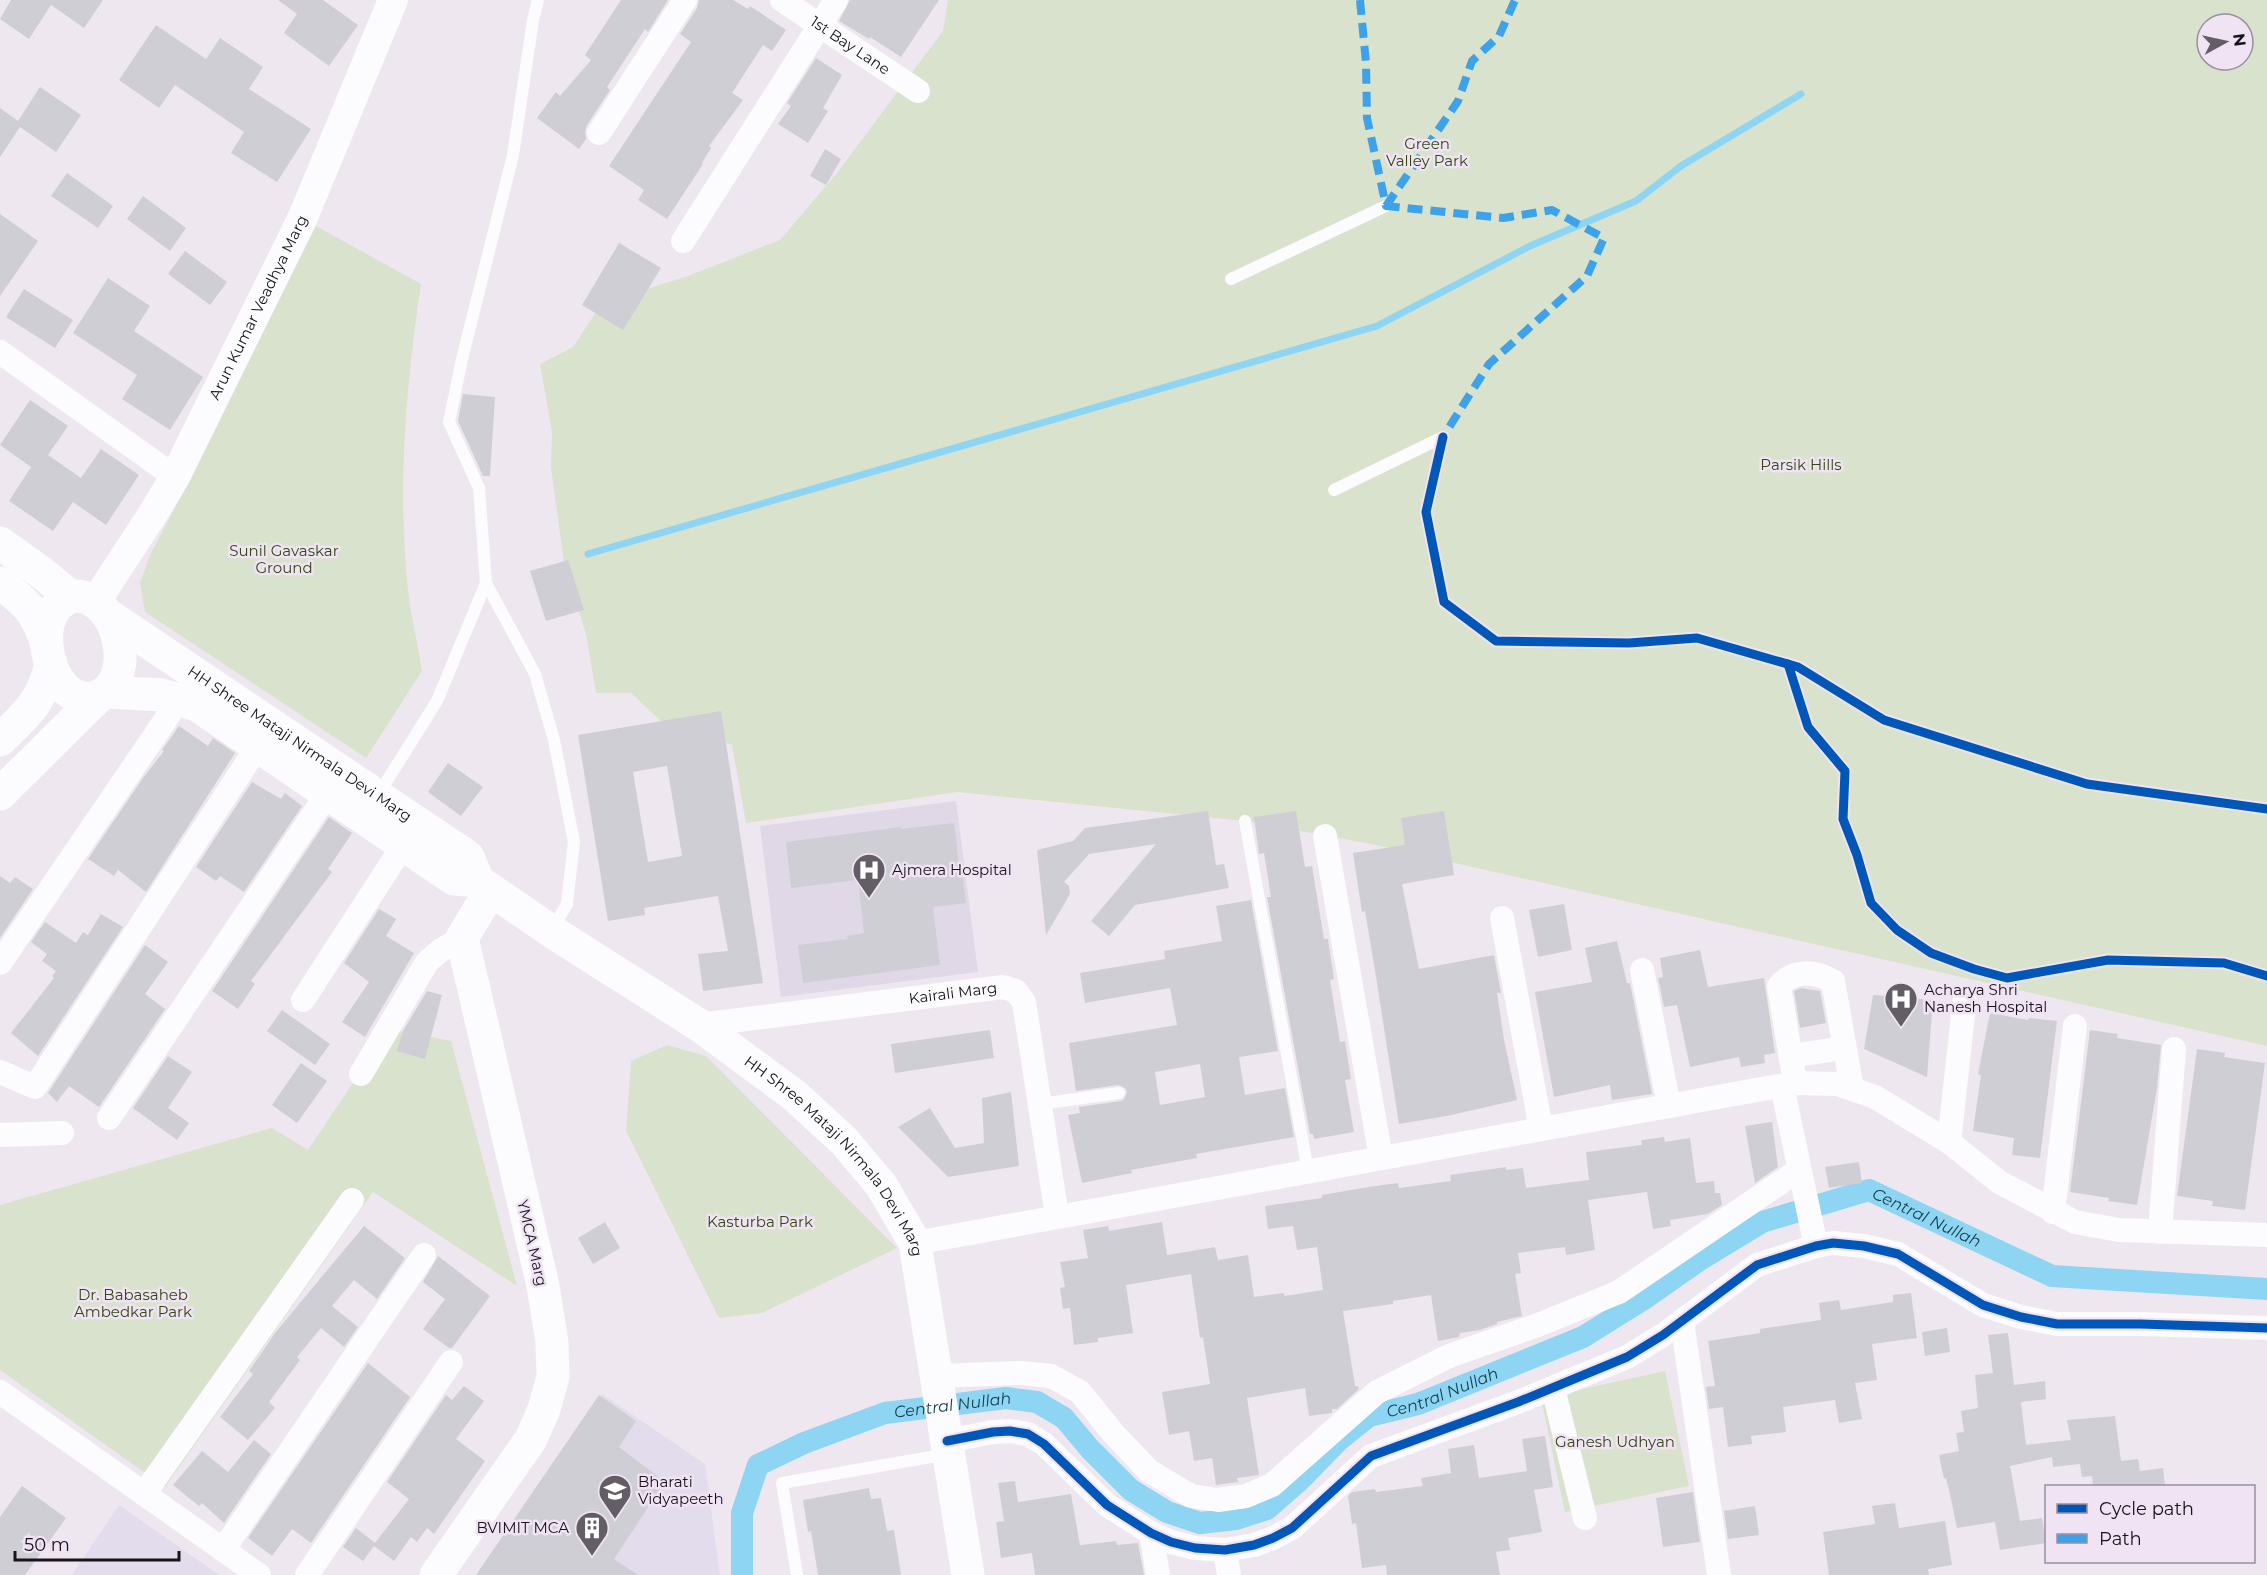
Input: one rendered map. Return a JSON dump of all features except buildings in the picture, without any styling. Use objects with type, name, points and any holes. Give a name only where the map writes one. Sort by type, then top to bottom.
[{"type":"main road","name":"HH Shree Mataji Nirmala Devi Marg","points":[[0,543],[468,857],[485,886]]},
{"type":"main road","points":[[0,584],[24,600],[42,627],[49,655],[60,682],[73,694],[87,698],[103,693]]},
{"type":"main road","points":[[0,740],[37,702],[46,686],[49,655],[48,626],[54,607],[92,604],[119,641],[120,660],[116,679],[112,687],[103,693],[0,794]]},
{"type":"main road","name":"HH Shree Mataji Nirmala Devi Marg","points":[[103,693],[152,694],[197,705],[454,879],[485,886],[699,1025],[794,1095],[844,1141],[881,1185],[915,1243],[968,1575]]},
{"type":"main road","points":[[462,938],[485,886]]},
{"type":"main road","name":"YMCA Marg","points":[[436,1575],[531,1439],[544,1409],[553,1377],[552,1342],[543,1286],[462,938]]},
{"type":"street","name":"Arun Kumar Veadhya Marg","points":[[92,604],[175,477],[303,217],[393,0]]},
{"type":"street","points":[[599,133],[685,0]]},
{"type":"street","name":"1st Bay Lane","points":[[782,0],[918,91]]},
{"type":"street","points":[[683,241],[836,0]]},
{"type":"street","points":[[0,352],[175,477]]},
{"type":"street","points":[[0,963],[179,700]]},
{"type":"street","points":[[0,1072],[35,1087],[258,746]]},
{"type":"street","points":[[109,1118],[328,794]]},
{"type":"street","points":[[1325,836],[1381,1158]]},
{"type":"street","points":[[303,1000],[404,844]]},
{"type":"street","points":[[1502,918],[1541,1129]]},
{"type":"street","points":[[361,1074],[427,962],[441,950],[462,938]]},
{"type":"street","points":[[1641,970],[1670,1106]]},
{"type":"street","points":[[1814,1237],[1799,1170],[1789,1085],[1790,1056],[1779,986],[1788,976],[1818,973],[1833,981],[1852,1089]]},
{"type":"street","name":"Kairali Marg","points":[[699,1025],[1003,987],[1017,991],[1024,1002],[1057,1216]]},
{"type":"street","points":[[1949,1142],[1965,997]]},
{"type":"street","points":[[2054,1212],[2075,1026]]},
{"type":"street","points":[[1790,1056],[1844,1048]]},
{"type":"street","points":[[2160,1232],[2174,1048]]},
{"type":"street","points":[[915,1243],[1789,1085],[1837,1084],[1875,1097],[1949,1142],[1999,1182],[2075,1222],[2120,1230],[2160,1232],[2266,1228]]},
{"type":"street","points":[[0,1135],[62,1133]]},
{"type":"street","points":[[937,1381],[1022,1373],[1051,1376],[1080,1392],[1113,1433],[1149,1471],[1191,1496],[1218,1500],[1246,1496],[1272,1485],[1377,1392],[1449,1356],[1538,1325],[1619,1292],[1799,1170]]},
{"type":"street","points":[[144,1494],[352,1200]]},
{"type":"street","points":[[947,1442],[1002,1432],[1028,1434],[1044,1444],[1107,1505],[1151,1533],[1171,1542],[1195,1548],[1225,1550],[1254,1545],[1292,1528],[1371,1456],[1553,1388],[1627,1357],[1682,1321],[1757,1266],[1814,1237],[1833,1243],[1864,1246],[1898,1254],[1983,1305],[2021,1317],[2057,1324],[2267,1328]]},
{"type":"street","points":[[223,1550],[424,1255]]},
{"type":"street","points":[[1682,1321],[1719,1575]]},
{"type":"street","points":[[307,1575],[451,1362]]},
{"type":"street","points":[[1553,1388],[1585,1518]]},
{"type":"street","points":[[0,1392],[259,1575]]},
{"type":"street","points":[[1151,1533],[1158,1575]]},
{"type":"street","points":[[1225,1550],[1228,1575]]},
{"type":"lane","points":[[537,0],[532,20],[513,155],[462,359],[449,422],[479,488],[486,583],[535,674],[554,740],[574,842],[567,904],[551,931]]},
{"type":"lane","points":[[1232,279],[1386,206]]},
{"type":"lane","points":[[1334,490],[1443,437]]},
{"type":"lane","points":[[377,796],[437,701],[486,583]]},
{"type":"lane","points":[[1245,821],[1308,1171]]},
{"type":"lane","points":[[1040,1104],[1119,1093]]},
{"type":"lane","points":[[797,1575],[782,1483],[947,1442]]},
{"type":"shaded area","name":"Ajmera Hospital","points":[[956,801],[978,972],[781,997],[760,826]]},
{"type":"shaded area","name":"Bharati Vidyapeeth","points":[[602,1394],[705,1464],[720,1575],[481,1575]]},
{"type":"shaded area","points":[[119,1505],[219,1575],[72,1575]]},
{"type":"green space","name":"Parsik Hills","points":[[948,0],[2267,0],[2267,1046],[1366,843],[1245,821],[957,792],[746,823],[732,745],[661,721],[631,693],[596,693],[586,634],[564,563],[551,467],[552,432],[540,364],[573,347],[602,303],[688,276],[780,240],[837,173],[943,31]]},
{"type":"green space","name":"Sunil Gavaskar Ground","points":[[316,226],[421,284],[407,398],[403,513],[408,590],[422,671],[366,758],[145,612],[140,583],[150,555]]},
{"type":"green space","name":"Dr. Babasaheb Ambedkar Park","points":[[389,1029],[451,1041],[517,1286],[373,1192],[165,1487],[0,1370],[0,1205],[272,1128],[308,1150]]},
{"type":"green space","name":"Kasturba Park","points":[[667,1045],[706,1056],[897,1248],[762,1313],[719,1318],[626,1131],[631,1061]]},
{"type":"green space","name":"Ganesh Udhyan","points":[[1665,1371],[1689,1486],[1565,1512],[1541,1398]]},
{"type":"waterway","points":[[588,554],[1377,326],[1530,246],[1636,201],[1681,166],[1801,94]]},
{"type":"waterway","name":"Central Nullah","points":[[742,1575],[742,1513],[758,1465],[804,1443],[885,1413],[1006,1398],[1037,1402],[1064,1418],[1090,1449],[1131,1490],[1167,1512],[1200,1523],[1236,1519],[1267,1509],[1300,1480],[1338,1441],[1369,1416],[1418,1404],[1583,1337],[1644,1299],[1701,1259],[1762,1222],[1869,1190],[2052,1276],[2267,1289]]},
{"type":"marked path","points":[[1360,0],[1366,63],[1367,118],[1386,206],[1503,218],[1552,210],[1604,238],[1587,276],[1489,364],[1443,437]]},
{"type":"marked path","points":[[1386,206],[1458,101],[1472,61],[1499,36],[1515,0]]},
{"type":"cycle path","points":[[1443,437],[1426,512],[1444,602],[1496,641],[1629,643],[1697,638],[1798,667],[1884,720],[2087,784],[2267,809]]},
{"type":"cycle path","points":[[1788,664],[1808,727],[1845,771],[1843,819],[1857,855],[1871,903],[1897,930],[1931,953],[2007,978],[2108,960],[2224,963],[2267,976]]},
{"type":"cycle path","points":[[947,1441],[993,1432],[1010,1431],[1028,1434],[1044,1444],[1107,1505],[1151,1533],[1171,1542],[1195,1548],[1225,1550],[1254,1545],[1292,1528],[1371,1456],[1518,1402],[1627,1357],[1663,1335],[1757,1265],[1816,1246],[1833,1243],[1864,1246],[1898,1254],[1983,1305],[2021,1317],[2057,1324],[2267,1328]]},
{"type":"place","name":"Ajmera Hospital","points":[[869,899]]},
{"type":"place","name":"Acharya Shri Nanesh Hospital","points":[[1901,1028]]},
{"type":"place","name":"Bharati Vidyapeeth","points":[[615,1520]]},
{"type":"place","name":"BVIMIT MCA","points":[[592,1557]]},
{"type":"park label","name":"Green Valley Park","points":[[1427,152]]}]
